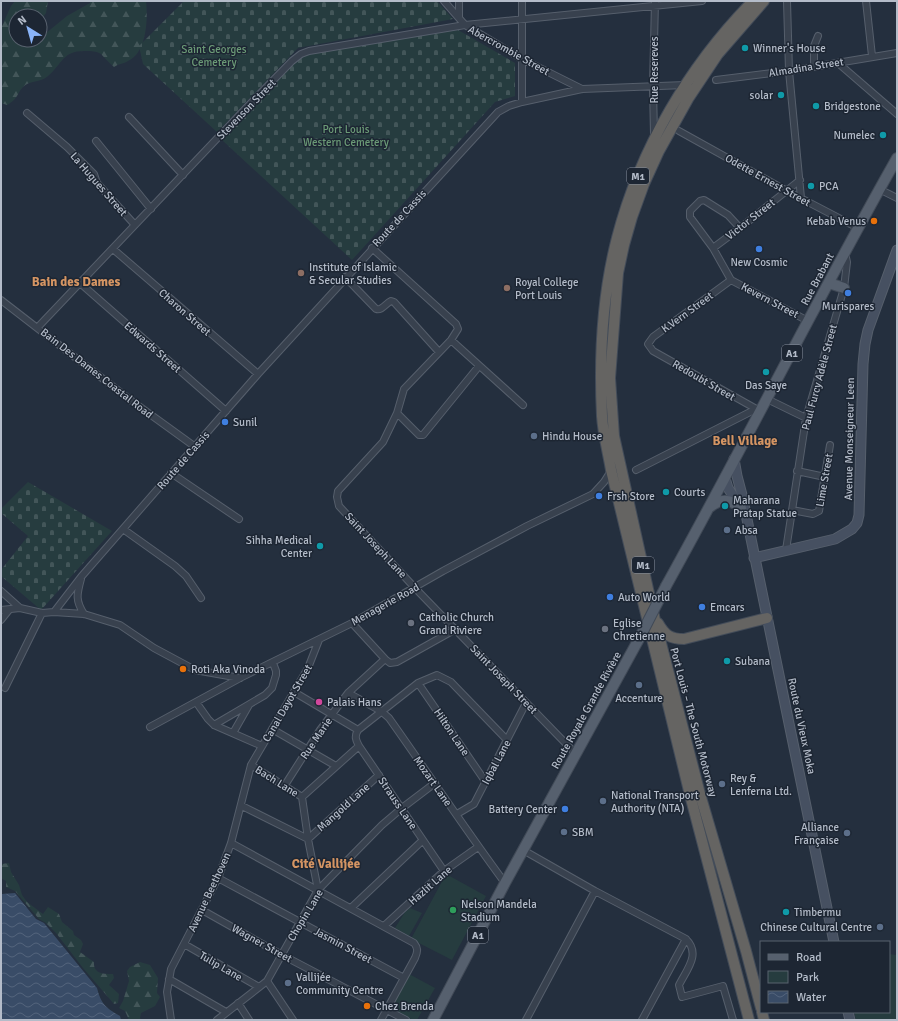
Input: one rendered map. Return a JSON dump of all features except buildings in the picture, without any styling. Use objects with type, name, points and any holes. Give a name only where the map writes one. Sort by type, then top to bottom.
[{"type":"highway","points":[[716,42],[737,12],[747,1]]},
{"type":"highway","name":"Port Louis – The South Motorway","points":[[749,1020],[688,788],[611,470],[602,417],[601,363],[604,311],[609,274],[617,237],[634,186],[654,140],[685,85],[716,42],[753,1]]},
{"type":"highway","name":"Port Louis – The South Motorway","points":[[760,1004],[700,794],[654,616],[614,436],[610,378],[618,273],[632,217],[644,184],[659,151],[688,99],[718,54],[764,1]]},
{"type":"highway","points":[[654,616],[663,631],[668,636],[675,639],[684,639],[767,618]]},
{"type":"main road","name":"Rue Brabant","points":[[758,410],[767,399],[844,253],[897,158]]},
{"type":"main road","name":"Avenue Monseigneur Leen","points":[[754,558],[835,539],[852,529],[857,523],[859,514],[863,364],[865,344],[868,330],[897,250]]},
{"type":"main road","points":[[829,283],[844,288]]},
{"type":"main road","name":"Route Royale Grande Rivière","points":[[433,1020],[505,883],[640,637],[725,478],[758,410]]},
{"type":"main road","name":"Route du Vieux Moka","points":[[734,459],[744,512],[791,727],[834,941]]},
{"type":"main road","name":"Route du Vieux Moka","points":[[725,478],[728,488],[744,512]]},
{"type":"main road","points":[[709,508],[717,502],[726,500],[731,501],[744,512]]},
{"type":"street","name":"Abercrombie Street","points":[[444,1],[465,25],[522,59],[582,89]]},
{"type":"street","points":[[459,1],[459,17]]},
{"type":"street","points":[[522,1],[522,102]]},
{"type":"street","name":"Stevenson Street","points":[[38,327],[247,107],[292,61],[301,54],[309,51],[465,25],[655,3],[702,1]]},
{"type":"street","points":[[787,1],[788,71],[801,198]]},
{"type":"street","points":[[866,1],[872,56]]},
{"type":"street","name":"Rue Resereves","points":[[654,140],[653,87],[655,3]]},
{"type":"street","points":[[814,66],[814,46],[818,36]]},
{"type":"street","name":"Almadina Street","points":[[716,80],[788,71],[897,53]]},
{"type":"street","points":[[838,62],[897,114]]},
{"type":"street","name":"Route de Cassis","points":[[54,612],[81,577],[194,446],[345,277],[498,112],[509,106],[522,102],[582,89],[685,85]]},
{"type":"street","name":"La Hugues Street","points":[[26,113],[62,143],[94,174],[97,183],[135,225]]},
{"type":"street","points":[[129,117],[183,175]]},
{"type":"street","name":"Odette Ernest Street","points":[[679,131],[787,191],[858,228]]},
{"type":"street","points":[[96,141],[151,209]]},
{"type":"street","name":"Victor Street","points":[[713,248],[800,180]]},
{"type":"street","points":[[879,189],[897,198]]},
{"type":"street","points":[[731,280],[713,248],[690,217],[690,211],[700,201],[704,200],[728,215],[740,228]]},
{"type":"street","name":"Saint Joseph Lane","points":[[372,248],[456,324],[458,329],[451,340],[404,389],[397,413],[383,442],[338,491],[336,497],[339,506],[415,588]]},
{"type":"street","name":"Charon Street","points":[[113,249],[258,374]]},
{"type":"street","name":"Paul Furcy Adèle Street","points":[[786,550],[806,418],[844,288],[847,262],[844,253]]},
{"type":"street","points":[[345,277],[376,309],[381,309],[389,302],[394,302],[439,352]]},
{"type":"street","name":"Kevern Street","points":[[731,280],[808,321]]},
{"type":"street","name":"K.Vern Street","points":[[650,348],[648,344],[653,336],[731,280]]},
{"type":"street","name":"Edwards Street","points":[[80,284],[226,411]]},
{"type":"street","name":"Bain Des Dames Coastal Road","points":[[1,300],[38,327],[129,399],[194,446]]},
{"type":"street","points":[[451,340],[523,405]]},
{"type":"street","name":"Redoubt Street","points":[[650,348],[758,410]]},
{"type":"street","points":[[397,413],[419,435],[423,435],[479,366]]},
{"type":"street","points":[[767,399],[806,418]]},
{"type":"street","points":[[636,470],[758,410]]},
{"type":"street","name":"Lime Street","points":[[792,510],[813,514],[819,511],[830,444]]},
{"type":"street","name":"Menagerie Road","points":[[150,727],[240,678],[320,640],[521,530],[593,494],[604,482],[611,470]]},
{"type":"street","points":[[797,471],[824,477]]},
{"type":"street","points":[[171,473],[239,519]]},
{"type":"street","points":[[123,529],[175,566],[186,576],[201,598]]},
{"type":"street","points":[[81,577],[77,595],[78,606],[84,614]]},
{"type":"street","name":"Saint Joseph Street","points":[[415,588],[576,754]]},
{"type":"street","points":[[1,591],[20,608]]},
{"type":"street","points":[[1,610],[20,608],[42,613],[54,612],[84,614],[120,625],[154,648],[195,670],[240,678]]},
{"type":"street","points":[[1,620],[9,610]]},
{"type":"street","points":[[5,688],[42,613]]},
{"type":"street","points":[[352,623],[384,659],[390,663],[397,662],[456,629]]},
{"type":"street","name":"Canal Dayot Street","points":[[251,765],[308,668],[320,640]]},
{"type":"street","name":"Rue Marie","points":[[285,785],[348,693],[384,659]]},
{"type":"street","points":[[214,725],[265,696],[272,688],[276,671],[273,663]]},
{"type":"street","points":[[294,692],[332,715],[356,733],[381,711],[418,683],[437,675],[451,682],[507,740]]},
{"type":"street","name":"Hilton Lane","points":[[418,683],[485,782]]},
{"type":"street","name":"Mozart Lane","points":[[348,693],[381,711],[389,718],[457,814],[478,847],[505,883]]},
{"type":"street","points":[[196,702],[208,720],[214,725],[262,746]]},
{"type":"street","name":"Iqbal Lane","points":[[457,814],[474,804],[526,703]]},
{"type":"street","points":[[234,733],[250,704]]},
{"type":"street","points":[[272,729],[336,766]]},
{"type":"street","name":"Strauss Lane","points":[[356,733],[355,738],[359,746],[444,871]]},
{"type":"street","points":[[318,890],[308,839],[302,797],[359,746]]},
{"type":"street","name":"Bach Lane","points":[[251,765],[302,797]]},
{"type":"street","name":"Avenue Beethoven","points":[[171,1020],[167,992],[171,969],[218,878],[231,843],[242,806],[251,765]]},
{"type":"street","name":"Mangold Lane","points":[[308,839],[379,775]]},
{"type":"street","name":"Chopin Lane","points":[[217,1020],[267,981],[318,890],[382,825],[435,783]]},
{"type":"street","points":[[242,806],[308,839]]},
{"type":"street","points":[[350,908],[423,840]]},
{"type":"street","points":[[231,843],[384,926],[417,946],[418,951],[415,958],[381,1020]]},
{"type":"street","name":"Hazlit Lane","points":[[384,926],[444,871],[478,847]]},
{"type":"street","points":[[523,850],[595,891],[686,939],[692,944],[694,951],[693,958],[679,985],[682,997],[723,986],[733,1020]]},
{"type":"street","name":"Jasmin Street","points":[[218,878],[404,978]]},
{"type":"street","points":[[526,1020],[595,891]]},
{"type":"street","name":"Wagner Street","points":[[202,910],[406,1020]]},
{"type":"street","points":[[642,1020],[686,939]]},
{"type":"street","name":"Tulip Lane","points":[[184,944],[259,987]]},
{"type":"street","points":[[169,979],[226,1012]]},
{"type":"street","points":[[267,981],[293,1020]]},
{"type":"street","points":[[238,1003],[249,1020]]},
{"type":"green space","points":[[15,1],[48,1],[47,8],[10,8]]},
{"type":"green space","points":[[90,1],[146,1],[147,16],[145,34],[143,43],[134,57],[114,67],[97,52],[78,51],[72,53],[64,58],[48,76],[42,80],[29,83],[23,87],[15,99],[7,105],[1,103],[1,28],[8,13],[8,48],[48,48],[48,31],[67,16],[90,3]]},
{"type":"green space","name":"Saint Georges Cemetery","points":[[184,1],[437,1],[453,19],[298,48],[217,132],[143,64],[139,46]]},
{"type":"green space","name":"Port Louis Western Cemetery","points":[[458,30],[515,63],[515,96],[495,102],[352,260],[222,140],[303,53]]},
{"type":"green space","points":[[28,482],[112,531],[41,610],[1,576],[1,570],[28,536],[1,513],[1,509]]},
{"type":"green space","points":[[9,863],[11,872],[27,902],[43,914],[48,907],[59,914],[62,922],[81,940],[83,944],[80,952],[94,962],[95,969],[103,973],[113,974],[114,978],[109,985],[119,994],[118,1003],[114,1004],[83,968],[56,933],[46,923],[39,919],[15,891],[6,887],[6,881],[1,878],[1,864]]},
{"type":"green space","name":"Nelson Mandela Stadium","points":[[446,874],[486,896],[452,960],[411,939]]},
{"type":"green space","points":[[410,908],[422,913],[409,936],[395,928],[405,912]]},
{"type":"green space","points":[[890,954],[897,955],[897,1020],[856,1020],[854,1013],[890,1013]]},
{"type":"green space","points":[[140,962],[150,965],[158,978],[157,993],[160,997],[155,1006],[141,1013],[141,1020],[129,1020],[125,1011],[119,1008],[123,1001],[129,981],[127,971],[130,967]]},
{"type":"green space","points":[[409,974],[435,988],[417,1020],[413,1020],[392,1008]]},
{"type":"water","points":[[1,892],[2,894],[15,893],[36,919],[44,923],[97,988],[102,1002],[120,1016],[121,1020],[1,1020]]},
{"type":"place","name":"Winner's House","points":[[745,48]]},
{"type":"place","name":"solar","points":[[781,95]]},
{"type":"place","name":"Bridgestone","points":[[816,106]]},
{"type":"place","name":"Numelec","points":[[883,135]]},
{"type":"place","name":"PCA","points":[[811,186]]},
{"type":"place","name":"Kebab Venus","points":[[874,221]]},
{"type":"place","name":"New Cosmic","points":[[759,249]]},
{"type":"place","name":"Institute of Islamic & Secular Studies","points":[[301,273]]},
{"type":"place","name":"Royal College Port Louis","points":[[507,288]]},
{"type":"place","name":"Murispares","points":[[848,293]]},
{"type":"place","name":"Das Saye","points":[[766,372]]},
{"type":"place","name":"Sunil","points":[[225,422]]},
{"type":"place","name":"Hindu House","points":[[534,436]]},
{"type":"place","name":"Courts","points":[[666,492]]},
{"type":"place","name":"Frsh Store","points":[[599,496]]},
{"type":"place","name":"Maharana Pratap Statue","points":[[725,506]]},
{"type":"place","name":"Absa","points":[[727,530]]},
{"type":"place","name":"Sihha Medical Center","points":[[320,546]]},
{"type":"place","name":"Auto World","points":[[610,597]]},
{"type":"place","name":"Emcars","points":[[702,607]]},
{"type":"place","name":"Catholic Church Grand Riviere","points":[[411,623]]},
{"type":"place","name":"Eglise Chretienne","points":[[605,629]]},
{"type":"place","name":"Subana","points":[[727,661]]},
{"type":"place","name":"Roti Aka Vinoda","points":[[183,669]]},
{"type":"place","name":"Accenture","points":[[639,685]]},
{"type":"place","name":"Palais Hans","points":[[319,702]]},
{"type":"place","name":"Rey & Lenferna Ltd.","points":[[722,784]]},
{"type":"place","name":"National Transport Authority (NTA)","points":[[603,801]]},
{"type":"place","name":"Battery Center","points":[[565,809]]},
{"type":"place","name":"SBM","points":[[564,832]]},
{"type":"place","name":"Alliance Française","points":[[847,833]]},
{"type":"place","name":"Nelson Mandela Stadium","points":[[453,910]]},
{"type":"place","name":"Timbermu","points":[[786,912]]},
{"type":"place","name":"Chinese Cultural Centre","points":[[880,927]]},
{"type":"place","name":"Vallijée Community Centre","points":[[288,983]]},
{"type":"place","name":"Chez Brenda","points":[[367,1006]]},
{"type":"district","name":"Bain des Dames","points":[[76,281]]},
{"type":"district","name":"Bell Village","points":[[745,440]]},
{"type":"district","name":"Cité Vallijée","points":[[326,863]]}]
